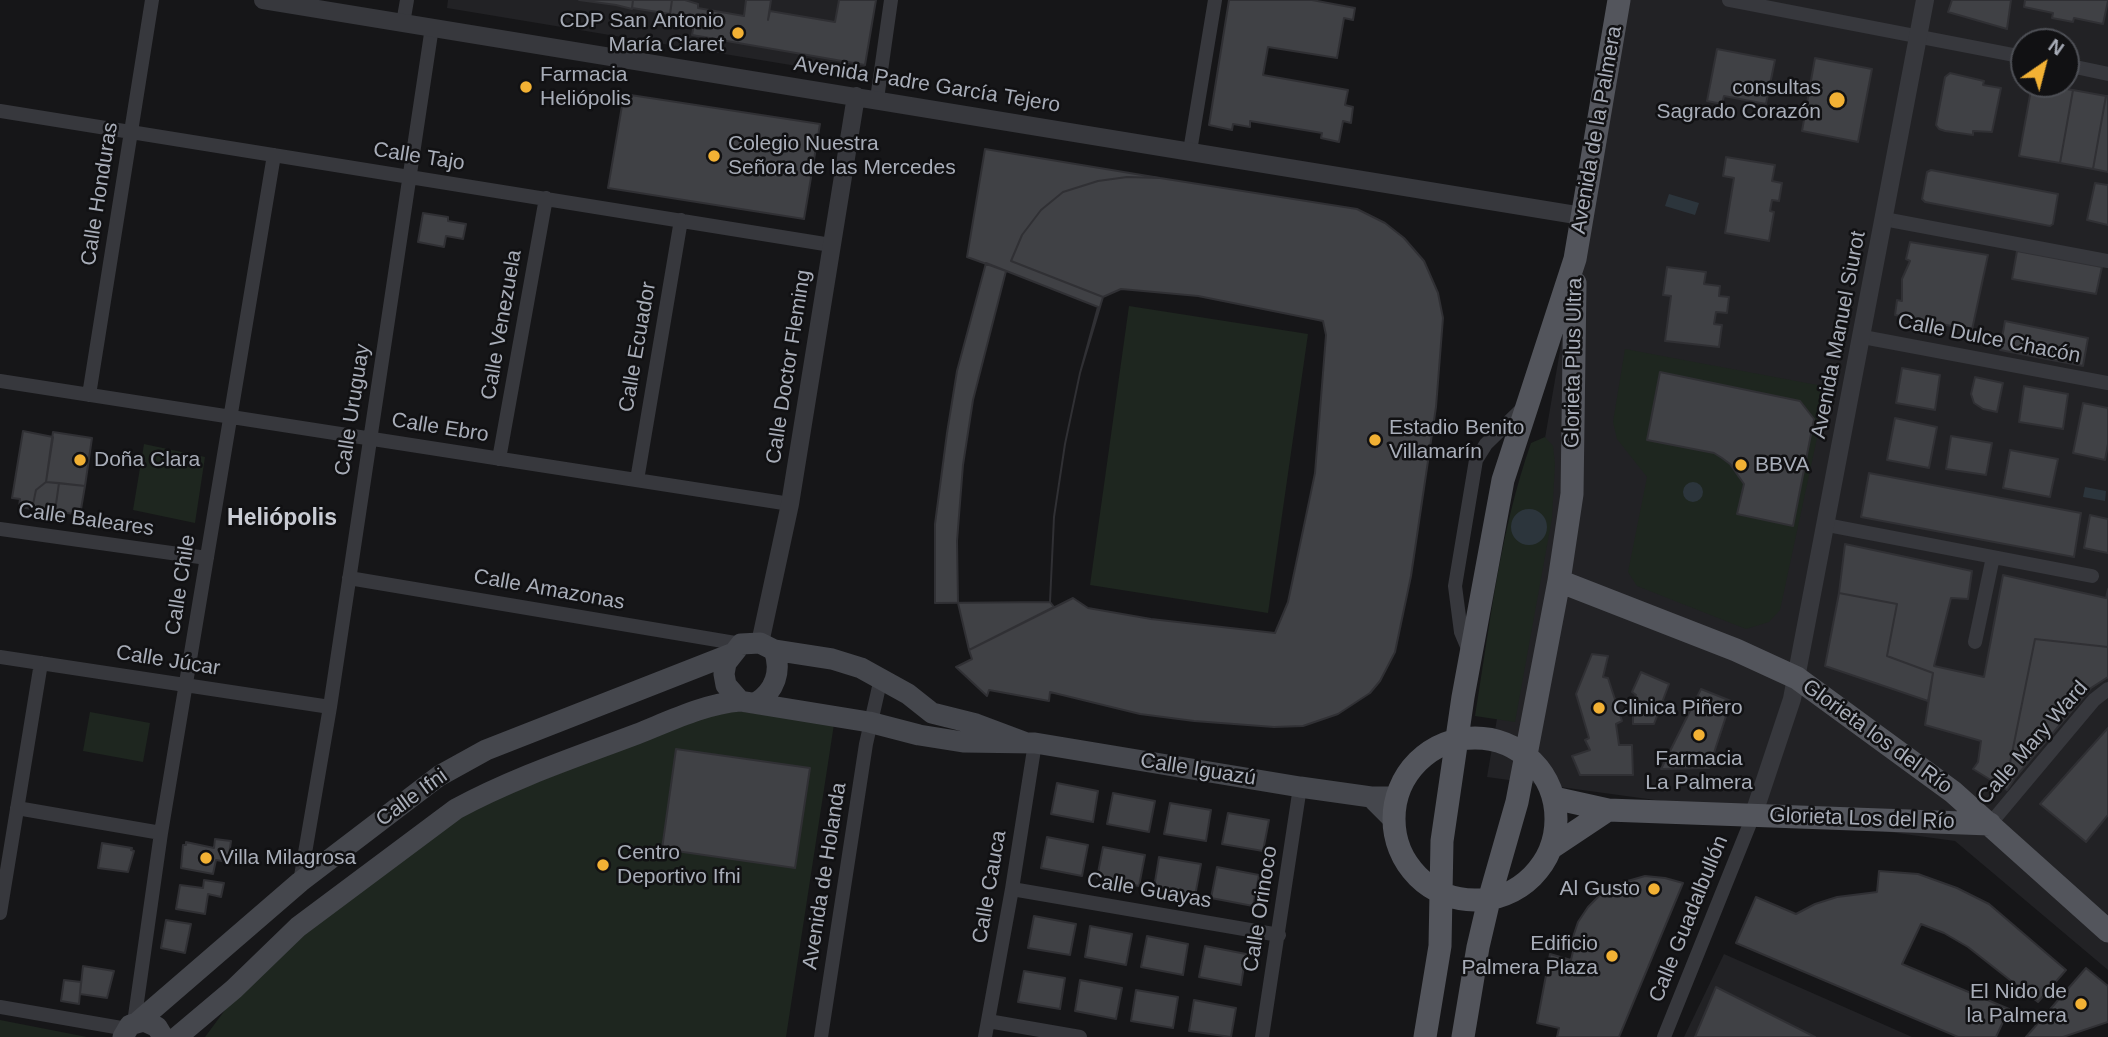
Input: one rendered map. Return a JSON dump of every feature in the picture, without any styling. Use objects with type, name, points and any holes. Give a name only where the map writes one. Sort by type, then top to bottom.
[{"type":"main road","name":"Avenida de la Palmera","points":[[1575,259],[1619,0]]},
{"type":"main road","name":"Glorieta Plus Ultra","points":[[1425,1037],[1440,946],[1442,841],[1471,654],[1503,480],[1575,259]]},
{"type":"main road","name":"Glorieta Plus Ultra","points":[[1463,1037],[1478,947],[1517,802],[1559,581],[1572,494],[1575,259]]},
{"type":"main road","name":"Glorieta los del Río","points":[[1559,581],[1736,650],[1797,678],[1953,792],[2108,931]]},
{"type":"main road","name":"Calle Iguazú","points":[[752,648],[832,659],[861,668],[908,694],[932,713],[985,726],[1029,742]]},
{"type":"main road","points":[[752,648],[778,666],[775,683],[769,693],[748,702],[728,690],[724,668],[752,648]]},
{"type":"main road","name":"Calle Ifni","points":[[131,1028],[300,882],[439,776],[485,750],[752,648]]},
{"type":"main road","name":"Calle Ifni","points":[[177,1037],[234,989],[298,928],[456,809],[482,795],[576,757],[706,708],[724,702],[748,702]]},
{"type":"main road","name":"Calle Iguazú","points":[[748,702],[869,722],[919,736],[963,742],[1029,742],[1300,787],[1371,797],[1397,797]]},
{"type":"main road","points":[[1481,738],[1504,743],[1525,755],[1541,772],[1554,799],[1554,839],[1546,861],[1531,879],[1512,892],[1489,900],[1465,900],[1442,893],[1423,881],[1407,863],[1398,843],[1394,820],[1397,797],[1405,778],[1419,761],[1436,748],[1457,740],[1481,738]]},
{"type":"main road","points":[[1371,797],[1394,820]]},
{"type":"main road","points":[[1554,799],[1608,810],[1753,816]]},
{"type":"main road","points":[[1551,848],[1608,810]]},
{"type":"main road","name":"Glorieta Los del Río","points":[[1753,816],[1990,824]]},
{"type":"main road","points":[[131,1028],[153,1024],[163,1037]]},
{"type":"street","name":"Calle Honduras","points":[[89,395],[152,0]]},
{"type":"street","name":"Avenida Padre García Tejero","points":[[263,0],[1582,216]]},
{"type":"street","points":[[403,23],[407,0]]},
{"type":"street","points":[[877,99],[891,0]]},
{"type":"street","points":[[1189,151],[1215,0]]},
{"type":"street","points":[[1729,0],[2010,54]]},
{"type":"street","name":"Avenida Manuel Siurot","points":[[1797,678],[1925,0]]},
{"type":"street","name":"Calle Uruguay","points":[[300,882],[330,707],[432,27]]},
{"type":"street","points":[[2080,68],[2108,74]]},
{"type":"street","name":"Calle Doctor Fleming","points":[[752,648],[790,504],[856,96]]},
{"type":"street","name":"Calle Tajo","points":[[0,111],[831,245]]},
{"type":"street","name":"Calle Chile","points":[[131,1028],[274,155]]},
{"type":"street","name":"Calle Venezuela","points":[[499,459],[546,198]]},
{"type":"street","points":[[1884,219],[2108,261]]},
{"type":"street","name":"Calle Ecuador","points":[[637,480],[681,220]]},
{"type":"street","name":"Calle Dulce Chacón","points":[[1863,337],[2108,383]]},
{"type":"street","name":"Calle Ebro","points":[[0,381],[790,504]]},
{"type":"street","points":[[1471,654],[1461,632],[1455,586],[1476,460],[1486,444],[1528,404]]},
{"type":"street","points":[[1827,525],[2092,576]]},
{"type":"street","name":"Calle Baleares","points":[[0,528],[207,558]]},
{"type":"street","points":[[1975,642],[1993,557]]},
{"type":"street","name":"Calle Amazonas","points":[[349,578],[752,648]]},
{"type":"street","name":"Calle Júcar","points":[[0,657],[330,707]]},
{"type":"street","points":[[0,914],[41,663]]},
{"type":"street","name":"Avenida de Holanda","points":[[821,1037],[869,722],[881,678]]},
{"type":"street","name":"Glorieta Los del Río","points":[[1753,816],[1797,678]]},
{"type":"street","name":"Calle Mary Ward","points":[[1990,824],[2094,701],[2108,689]]},
{"type":"street","name":"Calle Cauca","points":[[985,1037],[1012,889],[1029,742]]},
{"type":"street","name":"Calle Orinoco","points":[[1262,1037],[1300,787]]},
{"type":"street","points":[[17,808],[161,833]]},
{"type":"street","name":"Calle Guadalbullón","points":[[1664,1037],[1753,816]]},
{"type":"street","name":"Calle Guayas","points":[[1012,889],[1279,935]]},
{"type":"street","points":[[0,1007],[131,1028]]},
{"type":"street","points":[[988,1021],[1080,1037]]},
{"type":"shaded area","name":"CDP San Antonio María Claret","points":[[448,0],[876,0],[863,77],[447,8]]},
{"type":"shaded area","points":[[1620,0],[2108,0],[2108,970],[1955,841],[1487,777]]},
{"type":"shaded area","points":[[1669,194],[1699,203],[1695,215],[1665,206]]},
{"type":"shaded area","points":[[1129,306],[1308,334],[1268,613],[1090,585]]},
{"type":"shaded area","points":[[1625,349],[1828,387],[1780,610],[1769,622],[1746,629],[1637,586],[1628,572],[1647,477],[1617,439],[1613,422]]},
{"type":"shaded area","points":[[1545,437],[1553,446],[1555,464],[1552,518],[1515,722],[1475,716],[1511,510],[1531,443]]},
{"type":"shaded area","points":[[144,444],[205,457],[195,523],[133,510]]},
{"type":"shaded area","points":[[1693,482],[1700,485],[1703,492],[1700,499],[1693,502],[1686,499],[1683,492],[1686,485]]},
{"type":"shaded area","points":[[2085,487],[2106,491],[2105,501],[2083,497]]},
{"type":"shaded area","points":[[1529,509],[1542,514],[1547,527],[1542,540],[1529,545],[1516,540],[1511,527],[1516,514]]},
{"type":"shaded area","name":"Centro Deportivo Ifni","points":[[729,710],[834,724],[786,1037],[205,1037],[228,1006],[306,933],[473,808],[703,716]]},
{"type":"shaded area","points":[[90,712],[150,723],[143,762],[83,751]]},
{"type":"shaded area","points":[[1724,954],[1912,1037],[1684,1037]]},
{"type":"shaded area","points":[[0,1020],[87,1037],[0,1037]]},
{"type":"building","points":[[579,0],[633,0],[632,9]]},
{"type":"building","points":[[633,0],[672,0],[670,14],[632,8]]},
{"type":"building","points":[[672,0],[685,0],[698,4],[698,8],[744,16],[746,0],[771,0],[768,20],[770,11],[835,22],[839,0],[876,0],[865,65],[692,35],[695,19],[670,15]]},
{"type":"building","points":[[1229,0],[1312,0],[1355,8],[1353,20],[1344,18],[1337,58],[1268,47],[1263,75],[1348,90],[1345,105],[1353,107],[1351,123],[1343,121],[1339,142],[1321,138],[1322,133],[1250,121],[1250,127],[1233,124],[1232,130],[1209,125]]},
{"type":"building","points":[[1952,0],[2011,0],[2007,29],[1948,12]]},
{"type":"building","points":[[2025,0],[2108,1],[2103,24],[2074,18],[2073,22],[2052,18],[2053,13],[2024,7]]},
{"type":"building","points":[[1717,49],[1775,60],[1766,104],[1724,96],[1722,104],[1707,101]]},
{"type":"building","name":"consultas Sagrado Corazón","points":[[1815,58],[1872,69],[1858,142],[1802,131]]},
{"type":"building","points":[[1950,73],[1984,81],[1983,85],[2001,88],[1992,132],[1973,131],[1973,135],[1945,131],[1936,125],[1945,77]]},
{"type":"building","points":[[2080,91],[2106,96],[2093,169],[2060,163],[2072,98],[2080,98]]},
{"type":"building","name":"Colegio Nuestra Señora de las Mercedes","points":[[624,94],[820,124],[804,219],[608,188]]},
{"type":"building","points":[[2108,96],[2108,172],[2093,169]]},
{"type":"building","points":[[2029,98],[2072,98],[2060,163],[2019,156]]},
{"type":"building","points":[[985,149],[1160,178],[1127,177],[1098,181],[1063,192],[1041,210],[1022,235],[1011,261],[1103,297],[1080,373],[1065,444],[1054,517],[1050,602],[1054,607],[969,650],[958,603],[957,541],[963,465],[973,400],[1006,271],[967,257]]},
{"type":"building","points":[[1726,157],[1775,165],[1772,181],[1782,183],[1779,201],[1772,200],[1770,211],[1774,212],[1769,241],[1725,233],[1734,178],[1723,176]]},
{"type":"building","points":[[1931,170],[2058,194],[2053,224],[2050,226],[1925,202],[1922,199],[1927,172]]},
{"type":"building","name":"Estadio Benito Villamarín","points":[[1127,177],[1160,178],[1357,209],[1385,223],[1404,238],[1424,261],[1438,293],[1443,318],[1436,407],[1411,576],[1395,652],[1380,681],[1370,693],[1338,714],[1303,726],[1274,727],[1140,714],[1050,692],[1049,701],[989,690],[987,696],[956,667],[972,659],[969,650],[1073,598],[1088,608],[1151,619],[1275,633],[1288,602],[1315,473],[1326,335],[1323,321],[1198,296],[1121,289],[1103,297],[1011,261],[1022,235],[1041,210],[1063,192],[1098,181]]},
{"type":"building","points":[[2095,183],[2108,185],[2108,225],[2087,220]]},
{"type":"building","points":[[423,213],[448,217],[448,221],[466,224],[463,239],[446,236],[444,247],[418,242]]},
{"type":"building","points":[[1910,242],[1988,255],[1972,330],[1895,315],[1897,300],[1902,301],[1902,279],[1910,261],[1906,259]]},
{"type":"building","points":[[2017,251],[2102,267],[2096,294],[2012,279]]},
{"type":"building","points":[[986,263],[1098,307],[1065,444],[1054,517],[1050,602],[935,603],[935,524],[947,433],[957,371]]},
{"type":"building","points":[[1667,267],[1706,272],[1704,284],[1720,286],[1719,296],[1729,297],[1727,313],[1716,312],[1714,324],[1722,325],[1719,347],[1665,341],[1671,296],[1663,295]]},
{"type":"building","points":[[2005,321],[2088,338],[2083,366],[2000,350]]},
{"type":"building","points":[[1902,368],[1940,375],[1935,410],[1896,403]]},
{"type":"building","name":"BBVA","points":[[1660,372],[1800,401],[1814,419],[1793,526],[1737,514],[1744,484],[1730,464],[1714,453],[1647,440]]},
{"type":"building","points":[[1975,377],[2003,383],[1997,412],[1983,409],[1974,403],[1971,394]]},
{"type":"building","points":[[2024,386],[2068,394],[2063,429],[2019,422]]},
{"type":"building","points":[[2083,403],[2108,408],[2105,460],[2073,453]]},
{"type":"building","points":[[1895,418],[1937,427],[1929,468],[1887,460]]},
{"type":"building","points":[[23,431],[53,437],[46,482],[36,490],[32,509],[19,507],[20,499],[12,498]]},
{"type":"building","points":[[53,432],[92,438],[85,486],[46,482]]},
{"type":"building","points":[[1951,436],[1992,443],[1986,475],[1946,469]]},
{"type":"building","points":[[2010,450],[2058,459],[2050,497],[2003,488]]},
{"type":"building","points":[[1869,473],[2081,513],[2074,557],[1861,517]]},
{"type":"building","points":[[46,482],[59,483],[55,511],[32,509],[36,490]]},
{"type":"building","points":[[59,483],[85,486],[80,515],[55,511]]},
{"type":"building","points":[[2090,515],[2108,519],[2108,553],[2084,548]]},
{"type":"building","points":[[1845,544],[1972,571],[1968,599],[1951,598],[1934,666],[1984,677],[2003,575],[2106,598],[2108,589],[2108,647],[2035,639],[2008,773],[2015,778],[2007,790],[1973,769],[1978,762],[1981,741],[1925,725],[1933,673],[1887,656],[1897,604],[1839,593]]},
{"type":"building","points":[[1839,593],[1897,604],[1887,656],[1933,673],[1928,701],[1825,666]]},
{"type":"building","points":[[2035,639],[2108,647],[2108,677],[2091,688],[2015,778],[2008,773]]},
{"type":"building","name":"Clinica Piñero","points":[[1592,654],[1608,656],[1603,677],[1608,678],[1622,721],[1616,724],[1619,745],[1632,745],[1633,775],[1580,775],[1572,756],[1590,750],[1585,740],[1589,738],[1576,694]]},
{"type":"building","points":[[1641,672],[1669,684],[1654,724],[1633,724],[1633,699],[1636,695],[1632,692]]},
{"type":"building","name":"Farmacia La Palmera","points":[[1701,689],[1731,701],[1709,768],[1661,769]]},
{"type":"building","points":[[2108,728],[2108,815],[2086,842],[2040,804]]},
{"type":"building","points":[[676,749],[810,768],[795,868],[662,849]]},
{"type":"building","points":[[1057,783],[1098,791],[1093,822],[1051,814]]},
{"type":"building","points":[[1113,793],[1155,801],[1149,832],[1107,824]]},
{"type":"building","points":[[1170,803],[1211,810],[1206,841],[1164,834]]},
{"type":"building","points":[[1228,813],[1269,820],[1263,851],[1222,844]]},
{"type":"building","points":[[1047,837],[1088,845],[1082,876],[1041,868]]},
{"type":"building","name":"Villa Milagrosa","points":[[215,839],[231,841],[228,862],[216,860],[213,874],[181,868],[183,845],[186,845],[186,842],[214,848]]},
{"type":"building","points":[[102,843],[132,848],[134,851],[128,872],[98,868]]},
{"type":"building","points":[[1103,847],[1145,855],[1139,886],[1097,878]]},
{"type":"building","points":[[1159,857],[1201,864],[1195,896],[1154,888]]},
{"type":"building","points":[[1217,867],[1259,875],[1253,906],[1211,898]]},
{"type":"building","points":[[1879,871],[1918,874],[1957,888],[1989,904],[2066,970],[2038,1002],[1968,947],[1921,924],[1902,964],[2009,1009],[1996,1037],[1958,1037],[1736,943],[1756,897],[1796,914],[1837,897],[1877,892]]},
{"type":"building","name":"Edificio Palmera Plaza","points":[[1645,876],[1683,883],[1619,1037],[1557,1037],[1559,1028],[1537,1023],[1550,954],[1571,960],[1574,947],[1570,946],[1578,922],[1588,907],[1602,893],[1617,884]]},
{"type":"building","points":[[204,880],[224,883],[221,897],[208,894],[205,914],[176,909],[180,885],[203,888]]},
{"type":"building","points":[[1034,916],[1076,924],[1070,955],[1028,948]]},
{"type":"building","points":[[166,920],[191,924],[185,953],[161,948]]},
{"type":"building","points":[[1090,926],[1132,934],[1126,965],[1085,957]]},
{"type":"building","points":[[1147,936],[1188,944],[1183,975],[1141,967]]},
{"type":"building","points":[[1205,946],[1246,954],[1241,985],[1199,977]]},
{"type":"building","points":[[83,966],[114,971],[107,998],[80,994]]},
{"type":"building","name":"El Nido de la Palmera","points":[[2086,968],[2108,986],[2108,1022],[2063,1037],[2026,1037]]},
{"type":"building","points":[[1024,971],[1065,978],[1060,1009],[1018,1002]]},
{"type":"building","points":[[64,980],[81,982],[79,1004],[61,1001]]},
{"type":"building","points":[[1080,980],[1122,988],[1116,1019],[1075,1011]]},
{"type":"building","points":[[1716,987],[1815,1037],[1695,1037]]},
{"type":"building","points":[[1136,990],[1178,997],[1173,1028],[1131,1021]]},
{"type":"building","points":[[1194,1000],[1236,1008],[1231,1037],[1189,1031]]},
{"type":"place","name":"CDP San Antonio María Claret","points":[[738,33]]},
{"type":"place","name":"Farmacia Heliópolis","points":[[526,87]]},
{"type":"place","name":"consultas Sagrado Corazón","points":[[1837,100]]},
{"type":"place","name":"Colegio Nuestra Señora de las Mercedes","points":[[714,156]]},
{"type":"place","name":"Estadio Benito Villamarín","points":[[1375,440]]},
{"type":"place","name":"Doña Clara","points":[[80,460]]},
{"type":"place","name":"BBVA","points":[[1741,465]]},
{"type":"place","name":"Clinica Piñero","points":[[1599,708]]},
{"type":"place","name":"Farmacia La Palmera","points":[[1699,735]]},
{"type":"place","name":"Villa Milagrosa","points":[[206,858]]},
{"type":"place","name":"Centro Deportivo Ifni","points":[[603,865]]},
{"type":"place","name":"Al Gusto","points":[[1654,889]]},
{"type":"place","name":"Edificio Palmera Plaza","points":[[1612,956]]},
{"type":"place","name":"El Nido de la Palmera","points":[[2081,1004]]},
{"type":"district","name":"Heliópolis","points":[[282,519]]}]
